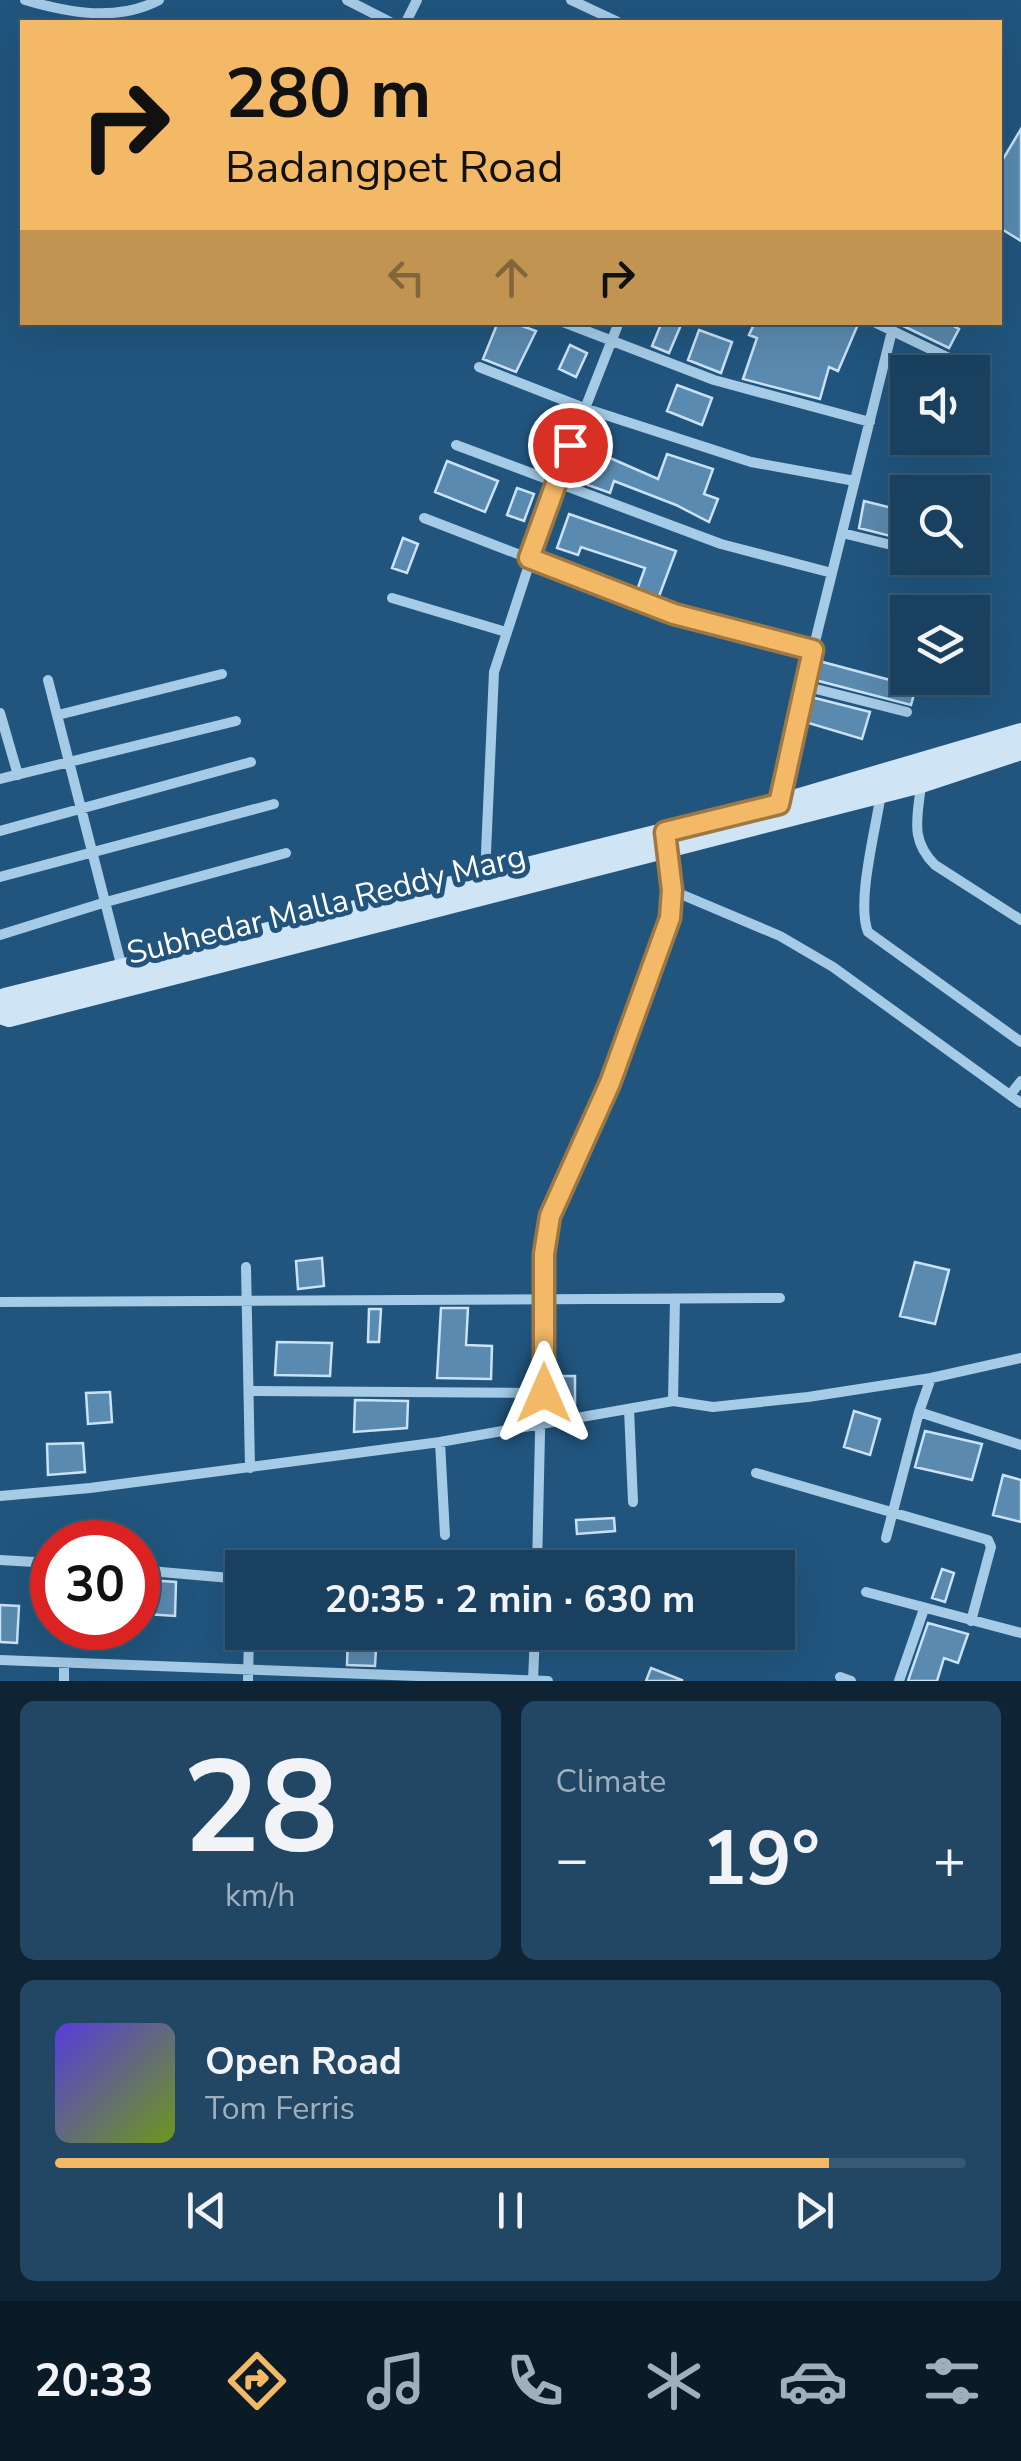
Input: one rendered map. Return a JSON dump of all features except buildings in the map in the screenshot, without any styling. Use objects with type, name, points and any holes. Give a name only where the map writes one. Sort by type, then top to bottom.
[{"type":"main road","points":[[666,841],[1021,733]]},
{"type":"main road","points":[[666,841],[922,783],[1021,750]]},
{"type":"main road","name":"Subhedar Malla Reddy Marg","points":[[0,1002],[486,875],[666,841]]},
{"type":"main road","name":"Subhedar Malla Reddy Marg","points":[[0,1014],[10,1017],[666,841]]},
{"type":"street","points":[[25,0],[81,13],[108,14],[159,0]]},
{"type":"street","points":[[347,0],[386,20]]},
{"type":"street","points":[[571,0],[614,20]]},
{"type":"street","points":[[570,325],[714,380],[870,422]]},
{"type":"street","points":[[486,875],[494,672],[556,482],[618,325]]},
{"type":"street","points":[[880,325],[941,355]]},
{"type":"street","points":[[779,804],[804,686],[892,331]]},
{"type":"street","points":[[479,367],[584,408],[751,462],[855,480]]},
{"type":"street","points":[[456,445],[722,544],[832,573]]},
{"type":"street","points":[[424,518],[674,614],[813,650]]},
{"type":"street","points":[[842,533],[890,545]]},
{"type":"street","points":[[392,598],[506,632]]},
{"type":"street","points":[[58,715],[222,674]]},
{"type":"street","points":[[48,680],[122,969]]},
{"type":"street","points":[[804,686],[907,712]]},
{"type":"street","points":[[0,713],[18,775]]},
{"type":"street","points":[[0,779],[236,721]]},
{"type":"street","points":[[0,831],[251,762]]},
{"type":"street","points":[[922,783],[917,836],[924,853],[936,865],[1021,920]]},
{"type":"street","points":[[881,792],[862,899],[862,918],[868,932],[1021,1042]]},
{"type":"street","points":[[0,878],[274,804]]},
{"type":"street","points":[[538,1550],[544,1254],[550,1216],[610,1083],[670,918],[672,890],[666,841]]},
{"type":"street","points":[[0,934],[286,853]]},
{"type":"street","points":[[672,890],[780,936],[833,966],[1021,1103]]},
{"type":"street","points":[[1010,1095],[1021,1081]]},
{"type":"street","points":[[246,1266],[250,1468]]},
{"type":"street","points":[[0,1302],[780,1298]]},
{"type":"street","points":[[674,1402],[675,1299]]},
{"type":"street","points":[[0,1496],[440,1442],[674,1402],[714,1407],[808,1397],[931,1378],[1021,1358]]},
{"type":"street","points":[[886,1538],[918,1412],[931,1378]]},
{"type":"street","points":[[250,1391],[544,1393]]},
{"type":"street","points":[[629,1409],[633,1502]]},
{"type":"street","points":[[918,1412],[1021,1445]]},
{"type":"street","points":[[440,1442],[444,1535]]},
{"type":"street","points":[[756,1473],[988,1540],[990,1547],[971,1621]]},
{"type":"street","points":[[0,1560],[30,1562]]},
{"type":"street","points":[[160,1572],[225,1577]]},
{"type":"street","points":[[866,1592],[1021,1633]]},
{"type":"street","points":[[899,1681],[924,1609]]},
{"type":"street","points":[[248,1676],[249,1650]]},
{"type":"street","points":[[534,1680],[535,1650]]},
{"type":"street","points":[[0,1660],[248,1676],[548,1681]]},
{"type":"street","points":[[64,1663],[64,1681]]},
{"type":"street","points":[[152,1681],[153,1667]]},
{"type":"route","points":[[544,1393],[544,1254],[550,1216],[610,1083],[670,918],[672,890],[665,832],[779,804],[813,650],[674,614],[529,558],[570,445]]}]
